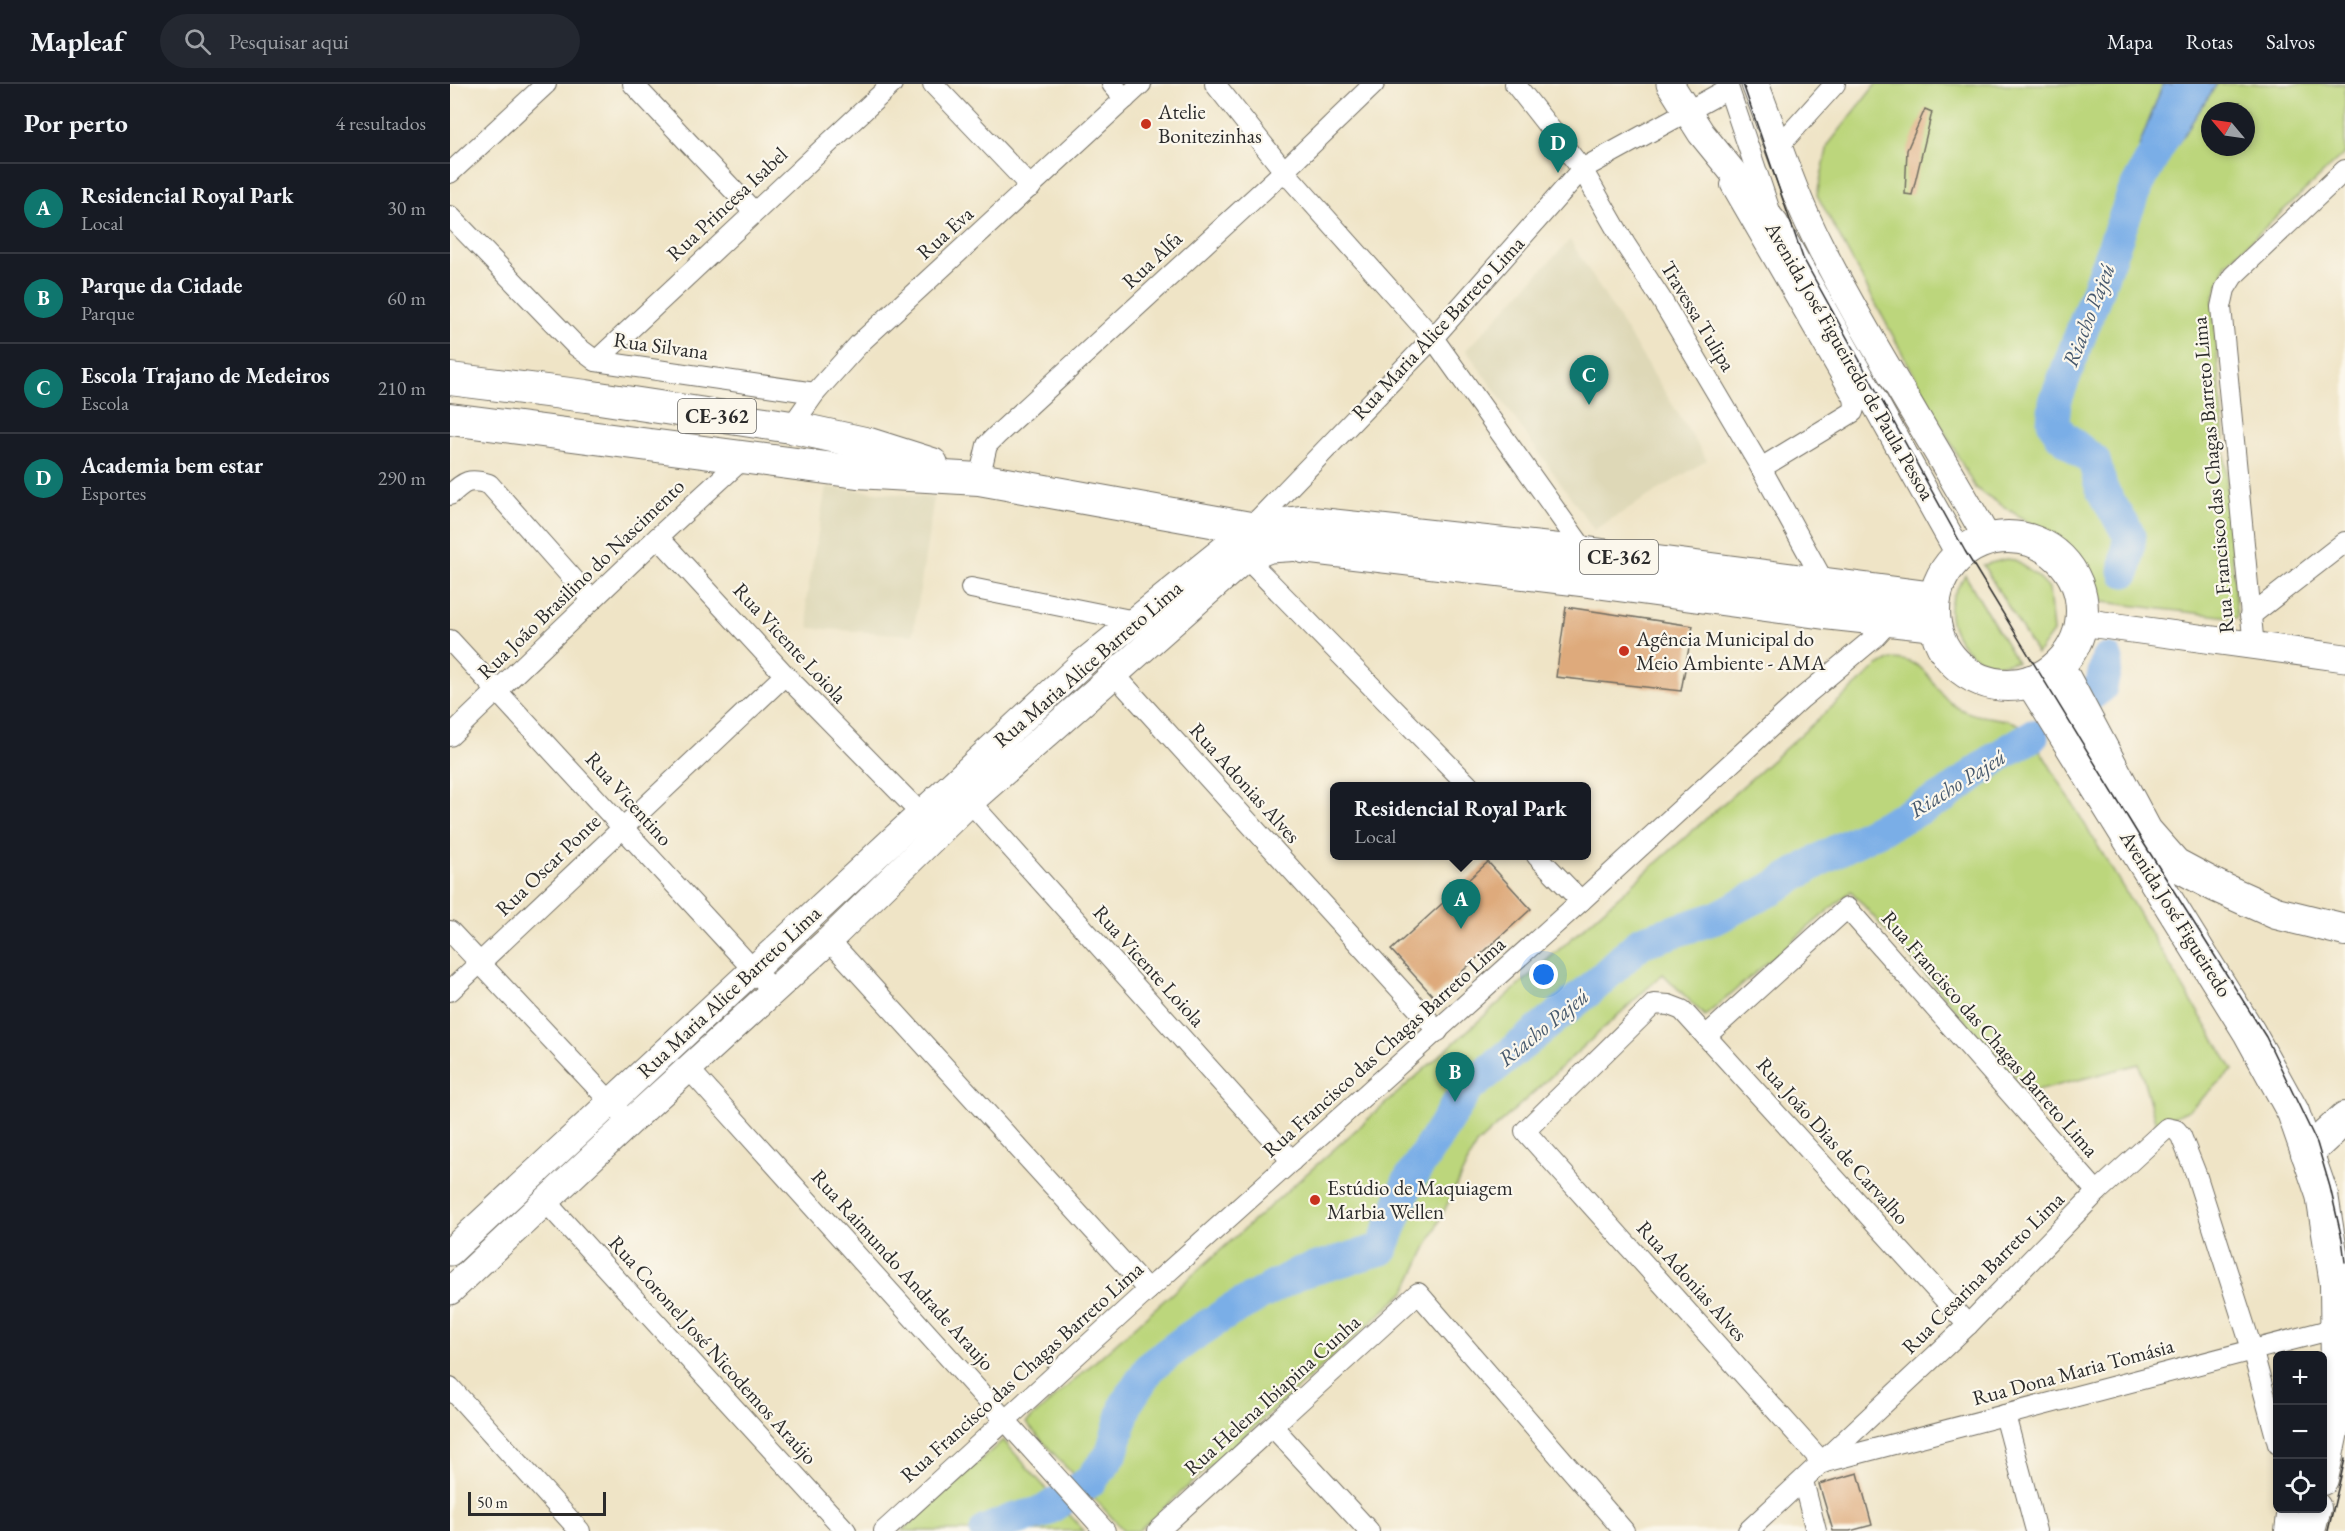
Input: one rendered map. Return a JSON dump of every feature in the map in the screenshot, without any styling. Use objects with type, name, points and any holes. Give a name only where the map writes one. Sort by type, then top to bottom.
[{"type":"main road","name":"CE-362","points":[[450,379],[586,396],[791,427],[869,444],[979,479],[1248,543],[1303,547],[1590,581],[1891,620],[1928,606]]},
{"type":"main road","name":"CE-362","points":[[450,419],[857,472],[979,479]]},
{"type":"main road","name":"CE-362","points":[[1248,543],[1302,522],[1586,553],[1825,584],[1928,606]]},
{"type":"main road","points":[[2012,537],[2036,542],[2057,555],[2072,574],[2080,597],[2081,622],[2073,646],[2058,666],[2031,681],[2011,685],[1990,683],[1970,675],[1954,662],[1942,645],[1928,606],[1944,574],[1960,555],[1968,548],[1988,540],[2012,537]]},
{"type":"main road","name":"Avenida José Figueiredo","points":[[2058,666],[2146,831],[2175,864],[2216,886],[2276,913],[2345,930]]},
{"type":"main road","name":"Avenida José Figueiredo","points":[[2031,681],[2259,1048],[2293,1112],[2322,1195],[2336,1284],[2339,1423],[2327,1463]]},
{"type":"main road","points":[[2307,1153],[2342,1124]]},
{"type":"main road","points":[[2309,1531],[2314,1513]]},
{"type":"street","points":[[450,173],[546,84]]},
{"type":"street","points":[[633,84],[754,212]]},
{"type":"street","name":"Rua Princesa Isabel","points":[[596,361],[892,84]]},
{"type":"street","points":[[933,84],[1031,187]]},
{"type":"street","points":[[1112,84],[1125,99]]},
{"type":"street","name":"Rua Eva","points":[[791,427],[815,393],[860,343],[1141,84]]},
{"type":"street","points":[[1215,84],[1284,171],[1433,338],[1586,553]]},
{"type":"street","name":"Rua Alfa","points":[[979,479],[987,444],[1284,171],[1374,84]]},
{"type":"street","name":"Travessa Tulipa","points":[[1515,84],[1582,169],[1761,468],[1825,584]]},
{"type":"street","name":"Avenida José Figueiredo de Paula Pessoa","points":[[1670,84],[1694,122],[1775,224],[1960,555]]},
{"type":"street","name":"Avenida José Figueiredo de Paula Pessoa","points":[[1755,84],[1820,247],[1895,382],[1988,540]]},
{"type":"street","points":[[1779,146],[1835,84]]},
{"type":"street","points":[[1727,86],[1775,224]]},
{"type":"street","name":"Rua Maria Alice Barreto Lima","points":[[455,1275],[545,1202],[829,940],[970,802],[1114,674],[1248,543],[1582,169],[1694,122],[1727,86]]},
{"type":"street","points":[[1694,122],[1854,398],[1853,412],[1761,468]]},
{"type":"street","name":"Rua Francisco das Chagas Barreto Lima","points":[[2254,647],[2221,307],[2225,289],[2233,276],[2345,170]]},
{"type":"street","name":"Rua Silvana","points":[[450,216],[576,346],[596,361],[815,393]]},
{"type":"street","name":"Rua João Brasilino do Nascimento","points":[[450,736],[745,457]]},
{"type":"street","points":[[456,489],[475,480],[489,484],[592,600]]},
{"type":"street","name":"Rua Vicente Loiola","points":[[658,537],[785,675],[939,833]]},
{"type":"street","points":[[2250,616],[2345,542]]},
{"type":"street","points":[[1248,543],[1465,782]]},
{"type":"street","name":"Rua Maria Alice Barreto Lima","points":[[450,1252],[1083,663],[1135,621],[1248,543]]},
{"type":"street","points":[[970,588],[1135,621]]},
{"type":"street","name":"Rua Francisco das Chagas Barreto Lima","points":[[884,1531],[1148,1290],[1438,1031],[1802,698],[1874,638],[1891,620]]},
{"type":"street","points":[[2081,622],[2345,658]]},
{"type":"street","name":"Rua Vicentino","points":[[450,639],[772,991]]},
{"type":"street","name":"Rua Adonias Alves","points":[[1114,674],[1438,1031]]},
{"type":"street","name":"Rua Oscar Ponte","points":[[450,991],[785,675]]},
{"type":"street","name":"Rua Vicente Loiola","points":[[970,802],[1292,1161]]},
{"type":"street","points":[[1542,860],[1581,901]]},
{"type":"street","name":"Rua Francisco das Chagas Barreto Lima","points":[[1706,1035],[1847,908],[2097,1192]]},
{"type":"street","points":[[450,931],[630,1122]]},
{"type":"street","points":[[829,940],[1148,1290]]},
{"type":"street","name":"Rua João Dias de Carvalho","points":[[1525,1131],[1654,1004],[1669,1005],[1682,1010],[1968,1325]]},
{"type":"street","name":"Rua Raimundo Andrade Araujo","points":[[688,1068],[1105,1531]]},
{"type":"street","name":"Rua Cesarina Barreto Lima","points":[[1748,1531],[1829,1458],[1968,1325],[2097,1192],[2168,1128],[2176,1130],[2181,1136],[2196,1174],[2252,1349]]},
{"type":"street","name":"Rua Adonias Alves","points":[[1525,1131],[1829,1458]]},
{"type":"street","name":"Rua Coronel José Nicodemos Araújo","points":[[545,1202],[846,1531]]},
{"type":"street","name":"Rua Helena Ibiapina Cunha","points":[[1158,1531],[1418,1293],[1624,1531]]},
{"type":"street","name":"Rua Dona Maria Tomásia","points":[[1829,1458],[2005,1415],[2337,1328]]},
{"type":"street","points":[[2252,1349],[2273,1429]]},
{"type":"street","points":[[450,1387],[580,1531]]},
{"type":"street","points":[[2005,1415],[2036,1531]]},
{"type":"street","points":[[1274,1426],[1369,1531]]},
{"type":"street","points":[[1803,1481],[1816,1531]]},
{"type":"street","points":[[2285,1531],[2287,1513]]},
{"type":"shaded area","points":[[1570,240],[1707,460],[1594,530],[1466,350]]},
{"type":"shaded area","points":[[826,487],[934,498],[913,635],[810,628],[806,601]]},
{"type":"green space","points":[[1876,84],[2345,84],[2345,153],[2226,264],[2213,299],[2237,618],[2103,602],[2073,551],[1975,488],[1817,195],[1828,145]]},
{"type":"green space","points":[[2006,559],[2015,560],[2038,577],[2049,589],[2053,632],[2037,654],[1983,565]]},
{"type":"green space","points":[[1965,575],[2017,662],[1998,664],[1987,662],[1969,652],[1956,635],[1950,615],[1950,605]]},
{"type":"green space","points":[[1891,659],[1905,660],[1915,664],[1958,708],[1975,715],[2002,719],[2028,730],[2233,1070],[2189,1110],[2156,1124],[2139,1064],[2029,1093],[1851,891],[1705,1016],[1663,974],[1476,1145],[1405,1292],[1138,1531],[1124,1531],[1026,1423],[1878,666]]},
{"type":"green space","points":[[1003,1440],[1084,1531],[902,1531]]},
{"type":"water","points":[[2163,84],[2217,84],[2205,102],[2201,102],[2201,108],[2165,163],[2147,168],[2139,146]]},
{"type":"building","points":[[1925,109],[1932,112],[1912,195],[1905,194],[1907,150]]},
{"type":"building","name":"Agência Municipal do Meio Ambiente - AMA","points":[[1566,607],[1693,626],[1681,691],[1556,677]]},
{"type":"building","points":[[1488,862],[1531,909],[1434,997],[1391,950]]},
{"type":"building","points":[[1858,1473],[1872,1525],[1850,1531],[1833,1531],[1819,1484]]},
{"type":"waterway","name":"Riacho Pajeú","points":[[2125,571],[2130,536],[2102,490],[2094,461],[2061,435],[2053,422],[2055,402],[2134,192],[2192,84]]},
{"type":"waterway","name":"Riacho Pajeú","points":[[2086,698],[2101,687],[2107,660]]},
{"type":"waterway","name":"Riacho Pajeú","points":[[986,1531],[1012,1520],[1043,1512],[1089,1482],[1111,1455],[1126,1404],[1151,1366],[1190,1337],[1230,1311],[1299,1273],[1382,1249],[1408,1182],[1467,1089],[1593,987],[1641,942],[1716,918],[1766,892],[1830,854],[1945,796],[1999,756],[2032,736]]},
{"type":"tram line","points":[[1743,84],[1803,258],[1965,551],[2141,839],[2266,1037],[2317,1143],[2330,1187],[2345,1262]]},
{"type":"tram line","points":[[2328,1531],[2345,1459]]},
{"type":"place","name":"Atelie Bonitezinhas","points":[[1146,124]]},
{"type":"place","name":"Academia bem estar","points":[[1558,173]]},
{"type":"place","name":"Escola Trajano de Medeiros","points":[[1589,405]]},
{"type":"place","name":"Agência Municipal do Meio Ambiente - AMA","points":[[1624,651]]},
{"type":"place","name":"Residencial Royal Park","points":[[1461,929]]},
{"type":"place","name":"Parque da Cidade","points":[[1455,1102]]},
{"type":"place","name":"Estúdio de Maquiagem Marbia Wellen","points":[[1315,1200]]}]
